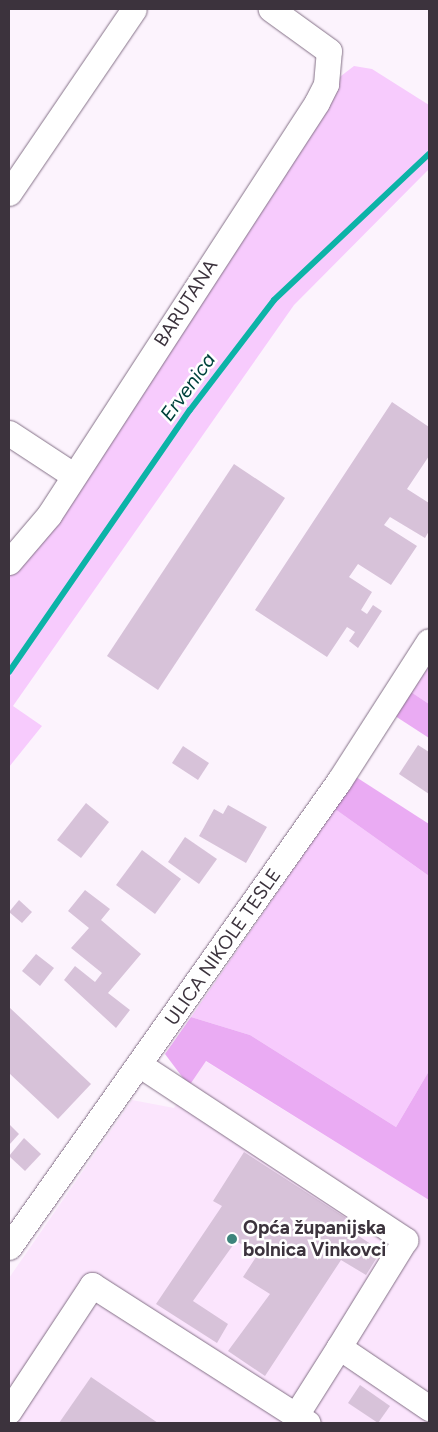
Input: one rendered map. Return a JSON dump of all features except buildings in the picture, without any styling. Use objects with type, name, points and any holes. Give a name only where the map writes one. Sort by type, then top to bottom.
[{"type":"street","points":[[9,193],[17,161],[134,9]]},
{"type":"street","name":"BARUTANA","points":[[9,562],[49,515],[73,475],[317,102],[331,62],[329,51],[315,36],[271,9]]},
{"type":"street","points":[[9,433],[73,475]]},
{"type":"street","name":"ULICA NIKOLE TESLE","points":[[9,1248],[339,781],[429,641]]},
{"type":"street","points":[[9,1411],[92,1285],[302,1419],[339,1347],[405,1240],[140,1065]]},
{"type":"street","points":[[339,1347],[429,1408]]},
{"type":"shaded area","points":[[354,66],[372,69],[429,105],[429,169],[294,305],[13,706],[42,726],[9,767],[9,574],[41,543],[341,76]]},
{"type":"shaded area","points":[[429,656],[429,704],[408,690]]},
{"type":"shaded area","points":[[408,690],[429,704],[429,738],[392,714]]},
{"type":"shaded area","points":[[356,777],[429,824],[429,876],[335,809]]},
{"type":"shaded area","points":[[335,809],[429,876],[429,1071],[396,1127],[250,1035],[191,1017]]},
{"type":"shaded area","points":[[191,1017],[250,1035],[396,1127],[429,1071],[429,1200],[206,1061],[189,1086],[165,1054]]},
{"type":"shaded area","name":"Opća županijska bolnica Vinkovci","points":[[205,1061],[429,1200],[429,1423],[9,1423],[9,1278],[132,1100],[174,1108]]},
{"type":"waterway","name":"Ervenica","points":[[9,672],[190,410],[274,300],[429,154]]},
{"type":"place","name":"Opća županijska bolnica Vinkovci","points":[[232,1239]]}]
